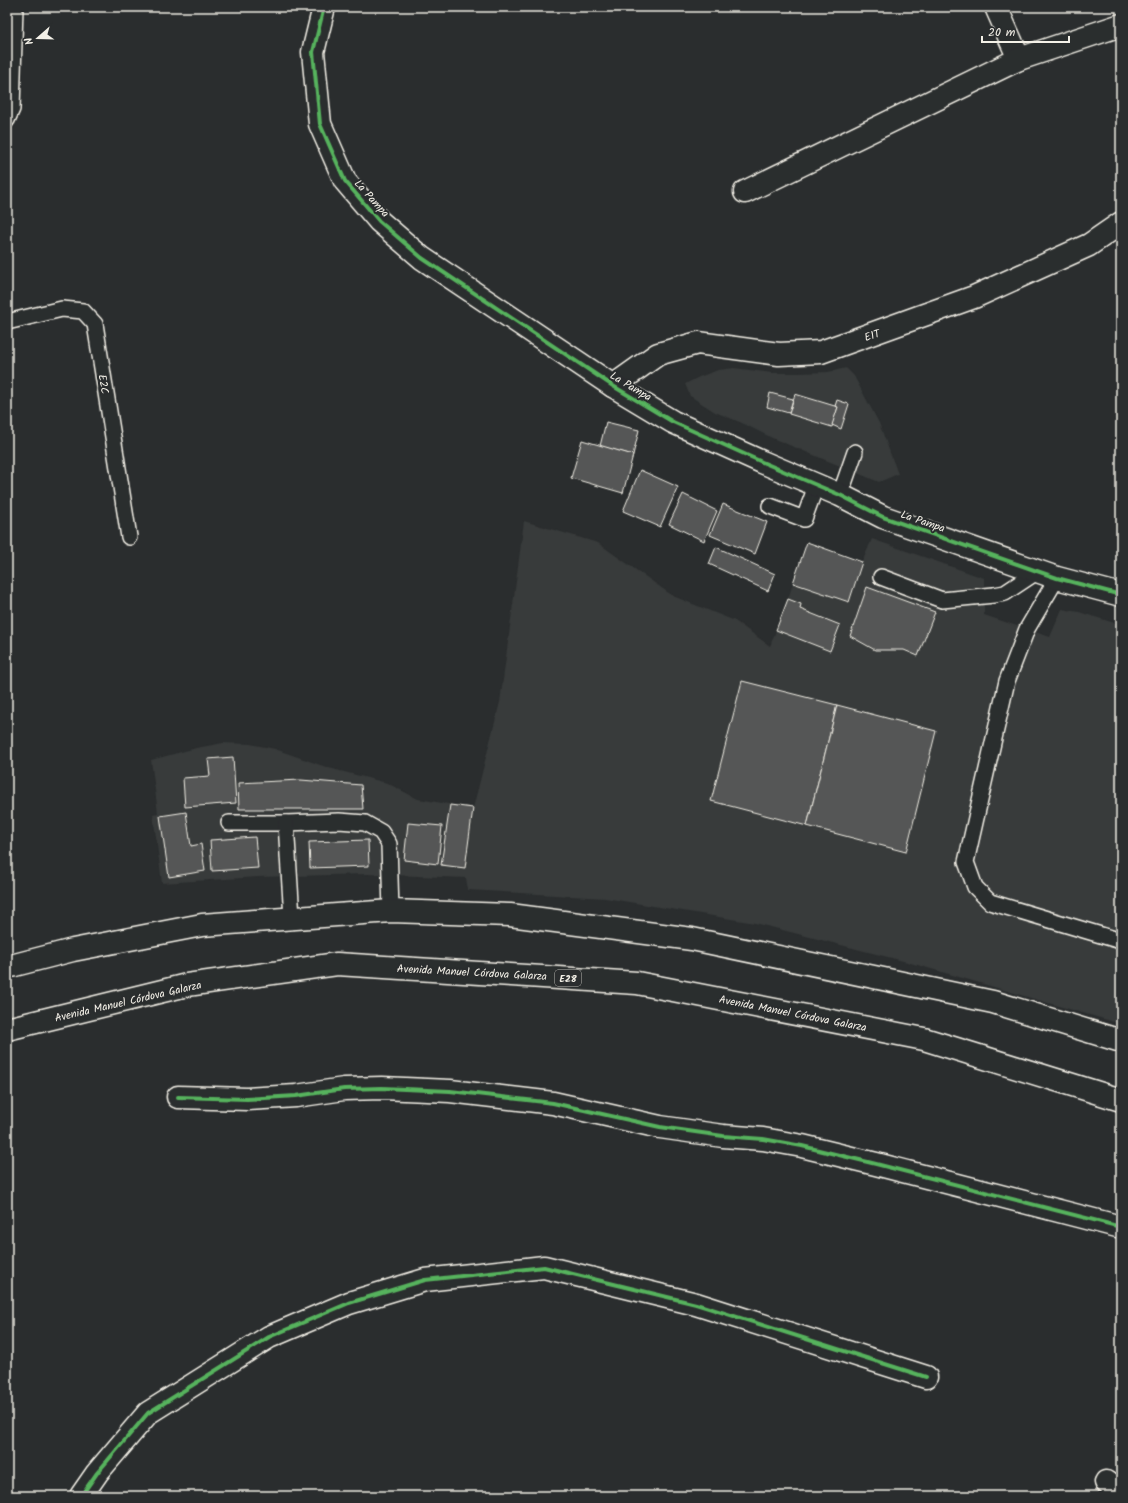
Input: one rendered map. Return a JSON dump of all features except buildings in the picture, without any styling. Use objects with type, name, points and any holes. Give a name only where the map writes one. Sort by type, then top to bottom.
[{"type":"street","name":"La Pampa","points":[[324,7],[313,52],[320,124],[345,182],[379,221],[422,258],[613,386],[673,422],[816,486],[840,495],[883,517],[1048,574],[1121,595]]},
{"type":"street","points":[[996,7],[1019,59]]},
{"type":"street","points":[[745,192],[1019,59],[1121,26]]},
{"type":"street","name":"E1T","points":[[613,386],[658,354],[698,343],[779,354],[821,352],[974,297],[1089,245],[1121,223]]},
{"type":"street","points":[[7,966],[73,950],[202,925],[391,911],[510,915],[692,939],[993,1002],[1121,1041]]},
{"type":"street","name":"Avenida Manuel Córdova Galarza","points":[[7,1029],[187,985],[337,964],[637,982],[924,1038],[1121,1100]]},
{"type":"street","points":[[178,1097],[247,1099],[296,1096],[344,1089],[382,1088],[450,1091],[553,1103],[660,1127],[723,1136],[763,1139],[802,1146],[1121,1227]]},
{"type":"street","points":[[81,1496],[98,1473],[148,1413],[269,1337],[349,1303],[425,1280],[544,1267],[696,1304],[926,1377]]},
{"type":"lane","points":[[7,120],[12,109],[15,7]]},
{"type":"lane","name":"E2C","points":[[7,322],[62,309],[83,311],[94,324],[129,537]]},
{"type":"lane","points":[[840,495],[855,452]]},
{"type":"lane","points":[[770,506],[804,519],[816,486]]},
{"type":"lane","points":[[881,577],[942,600],[1005,593],[1048,574]]},
{"type":"lane","points":[[1048,574],[1007,682],[966,862],[975,887],[990,902],[1121,942]]},
{"type":"lane","points":[[229,823],[339,821],[365,823],[381,832],[389,844],[391,911]]},
{"type":"lane","points":[[286,823],[292,918]]},
{"type":"shaded area","points":[[734,368],[773,373],[799,373],[828,372],[846,368],[854,376],[879,423],[898,474],[879,482],[772,438],[715,412],[690,396],[685,384],[718,370]]},
{"type":"shaded area","points":[[524,521],[598,543],[673,596],[735,621],[770,646],[793,583],[849,602],[862,562],[872,539],[984,578],[984,615],[1050,637],[1062,609],[1079,612],[1121,625],[1121,1024],[907,962],[755,923],[605,898],[468,890],[466,878],[367,874],[259,877],[162,883],[153,814],[158,813],[151,760],[196,748],[223,743],[250,744],[275,749],[329,768],[387,783],[418,799],[473,808],[500,702]]},
{"type":"cycle path","points":[[324,7],[313,52],[320,124],[345,181],[379,221],[422,258],[613,386],[673,422],[840,495],[883,517],[1057,578],[1121,595]]},
{"type":"cycle path","points":[[178,1097],[247,1099],[296,1096],[344,1089],[382,1088],[450,1091],[553,1103],[660,1127],[723,1136],[763,1139],[802,1146],[1121,1227]]},
{"type":"cycle path","points":[[81,1496],[97,1473],[148,1413],[269,1337],[349,1303],[425,1280],[544,1267],[696,1304],[926,1377]]}]
